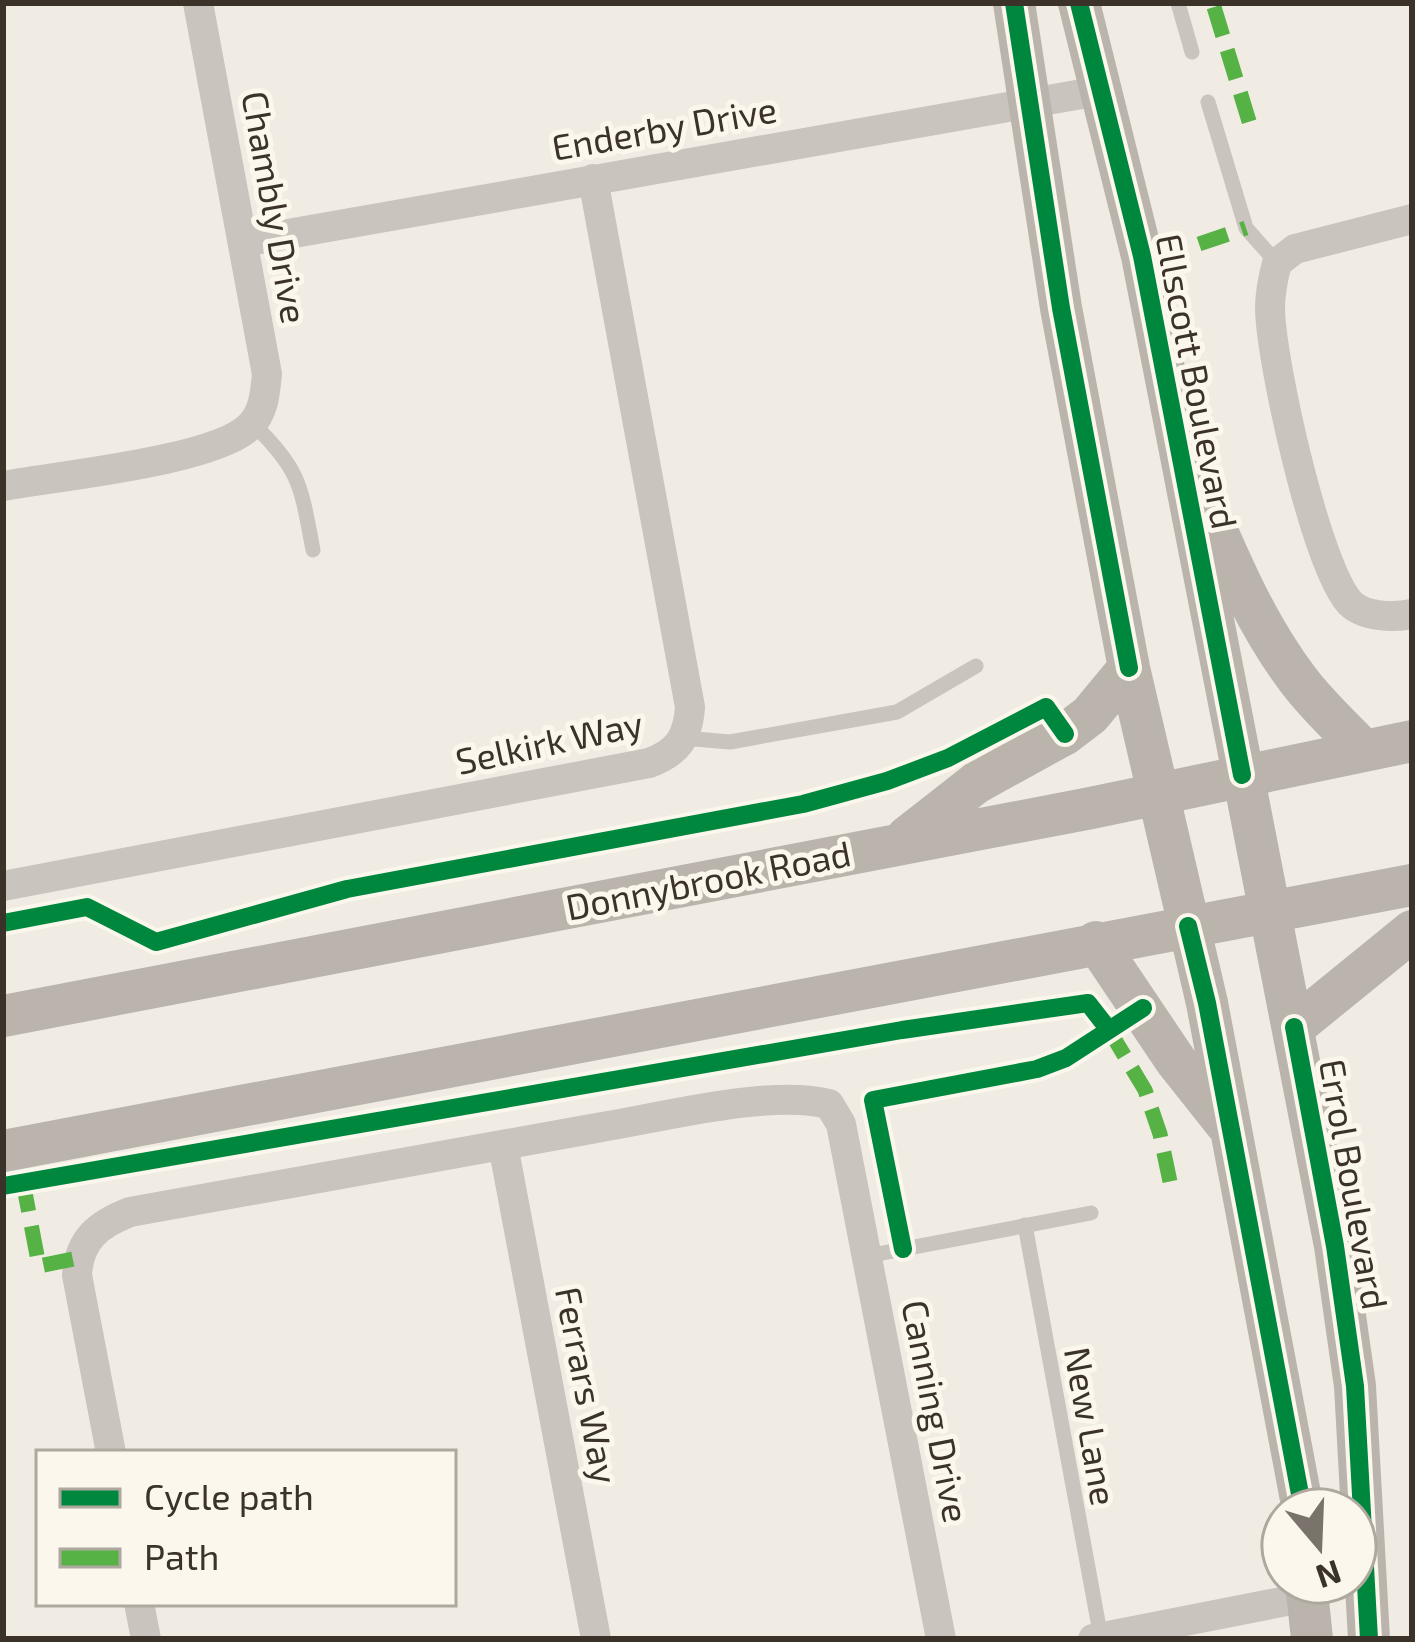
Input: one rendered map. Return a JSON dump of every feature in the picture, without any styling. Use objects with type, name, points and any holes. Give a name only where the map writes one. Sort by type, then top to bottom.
[{"type":"main road","points":[[1014,3],[1061,308],[1129,668],[1188,926],[1298,1486]]},
{"type":"main road","name":"Ellscott Boulevard","points":[[1079,3],[1142,256],[1270,911]]},
{"type":"main road","points":[[1176,436],[1242,590],[1270,639],[1301,685],[1364,751]]},
{"type":"main road","points":[[901,842],[976,783],[1090,715],[1129,668]]},
{"type":"main road","name":"Donnybrook Road","points":[[3,1016],[1412,741]]},
{"type":"main road","points":[[3,1151],[1412,885]]},
{"type":"main road","name":"Errol Boulevard","points":[[1270,911],[1335,1246],[1355,1386],[1370,1639]]},
{"type":"main road","points":[[1294,1027],[1412,931]]},
{"type":"main road","points":[[1096,942],[1176,1061],[1230,1130]]},
{"type":"street","name":"Chambly Drive","points":[[198,3],[267,374],[264,402],[253,424]]},
{"type":"street","name":"Enderby Drive","points":[[243,242],[1100,92]]},
{"type":"street","name":"Selkirk Way","points":[[4,879],[649,764],[671,755],[683,738],[690,707],[593,179]]},
{"type":"street","points":[[1412,219],[1295,248],[1277,263],[1270,312],[1294,449],[1325,551],[1352,605],[1371,614],[1412,614]]},
{"type":"street","points":[[3,486],[191,452],[232,440],[253,424]]},
{"type":"street","name":"Canning Drive","points":[[110,1450],[77,1274],[88,1236],[106,1221],[130,1212],[503,1145],[779,1099],[811,1099],[829,1104],[841,1124],[941,1639]]},
{"type":"street","name":"Ferrars Way","points":[[503,1145],[596,1639]]},
{"type":"street","points":[[140,1606],[146,1639]]},
{"type":"street","points":[[1097,1638],[1309,1606]]},
{"type":"lane","points":[[1178,3],[1192,52]]},
{"type":"lane","points":[[1208,102],[1246,228],[1277,263]]},
{"type":"lane","points":[[253,424],[283,452],[299,478],[313,550]]},
{"type":"lane","points":[[683,738],[730,742],[896,712],[976,666]]},
{"type":"lane","points":[[867,1256],[1091,1213]]},
{"type":"lane","name":"New Lane","points":[[1025,1226],[1097,1638]]},
{"type":"marked path","points":[[1214,7],[1252,131]]},
{"type":"marked path","points":[[1199,244],[1246,228]]},
{"type":"marked path","points":[[1109,1030],[1145,1090],[1173,1196]]},
{"type":"marked path","points":[[23,1182],[39,1266],[78,1258]]},
{"type":"cycle path","points":[[1014,3],[1061,308],[1129,668]]},
{"type":"cycle path","points":[[1079,3],[1142,256],[1242,775]]},
{"type":"cycle path","points":[[3,923],[87,907],[156,942],[347,889],[803,804],[948,758],[1046,707],[1065,734]]},
{"type":"cycle path","points":[[1188,926],[1207,1003],[1298,1486]]},
{"type":"cycle path","points":[[3,1186],[902,1030],[1088,1003],[1109,1030]]},
{"type":"cycle path","points":[[903,1249],[873,1100],[1037,1069],[1066,1058],[1143,1008]]},
{"type":"cycle path","points":[[1294,1027],[1335,1246],[1355,1386],[1369,1639]]}]
